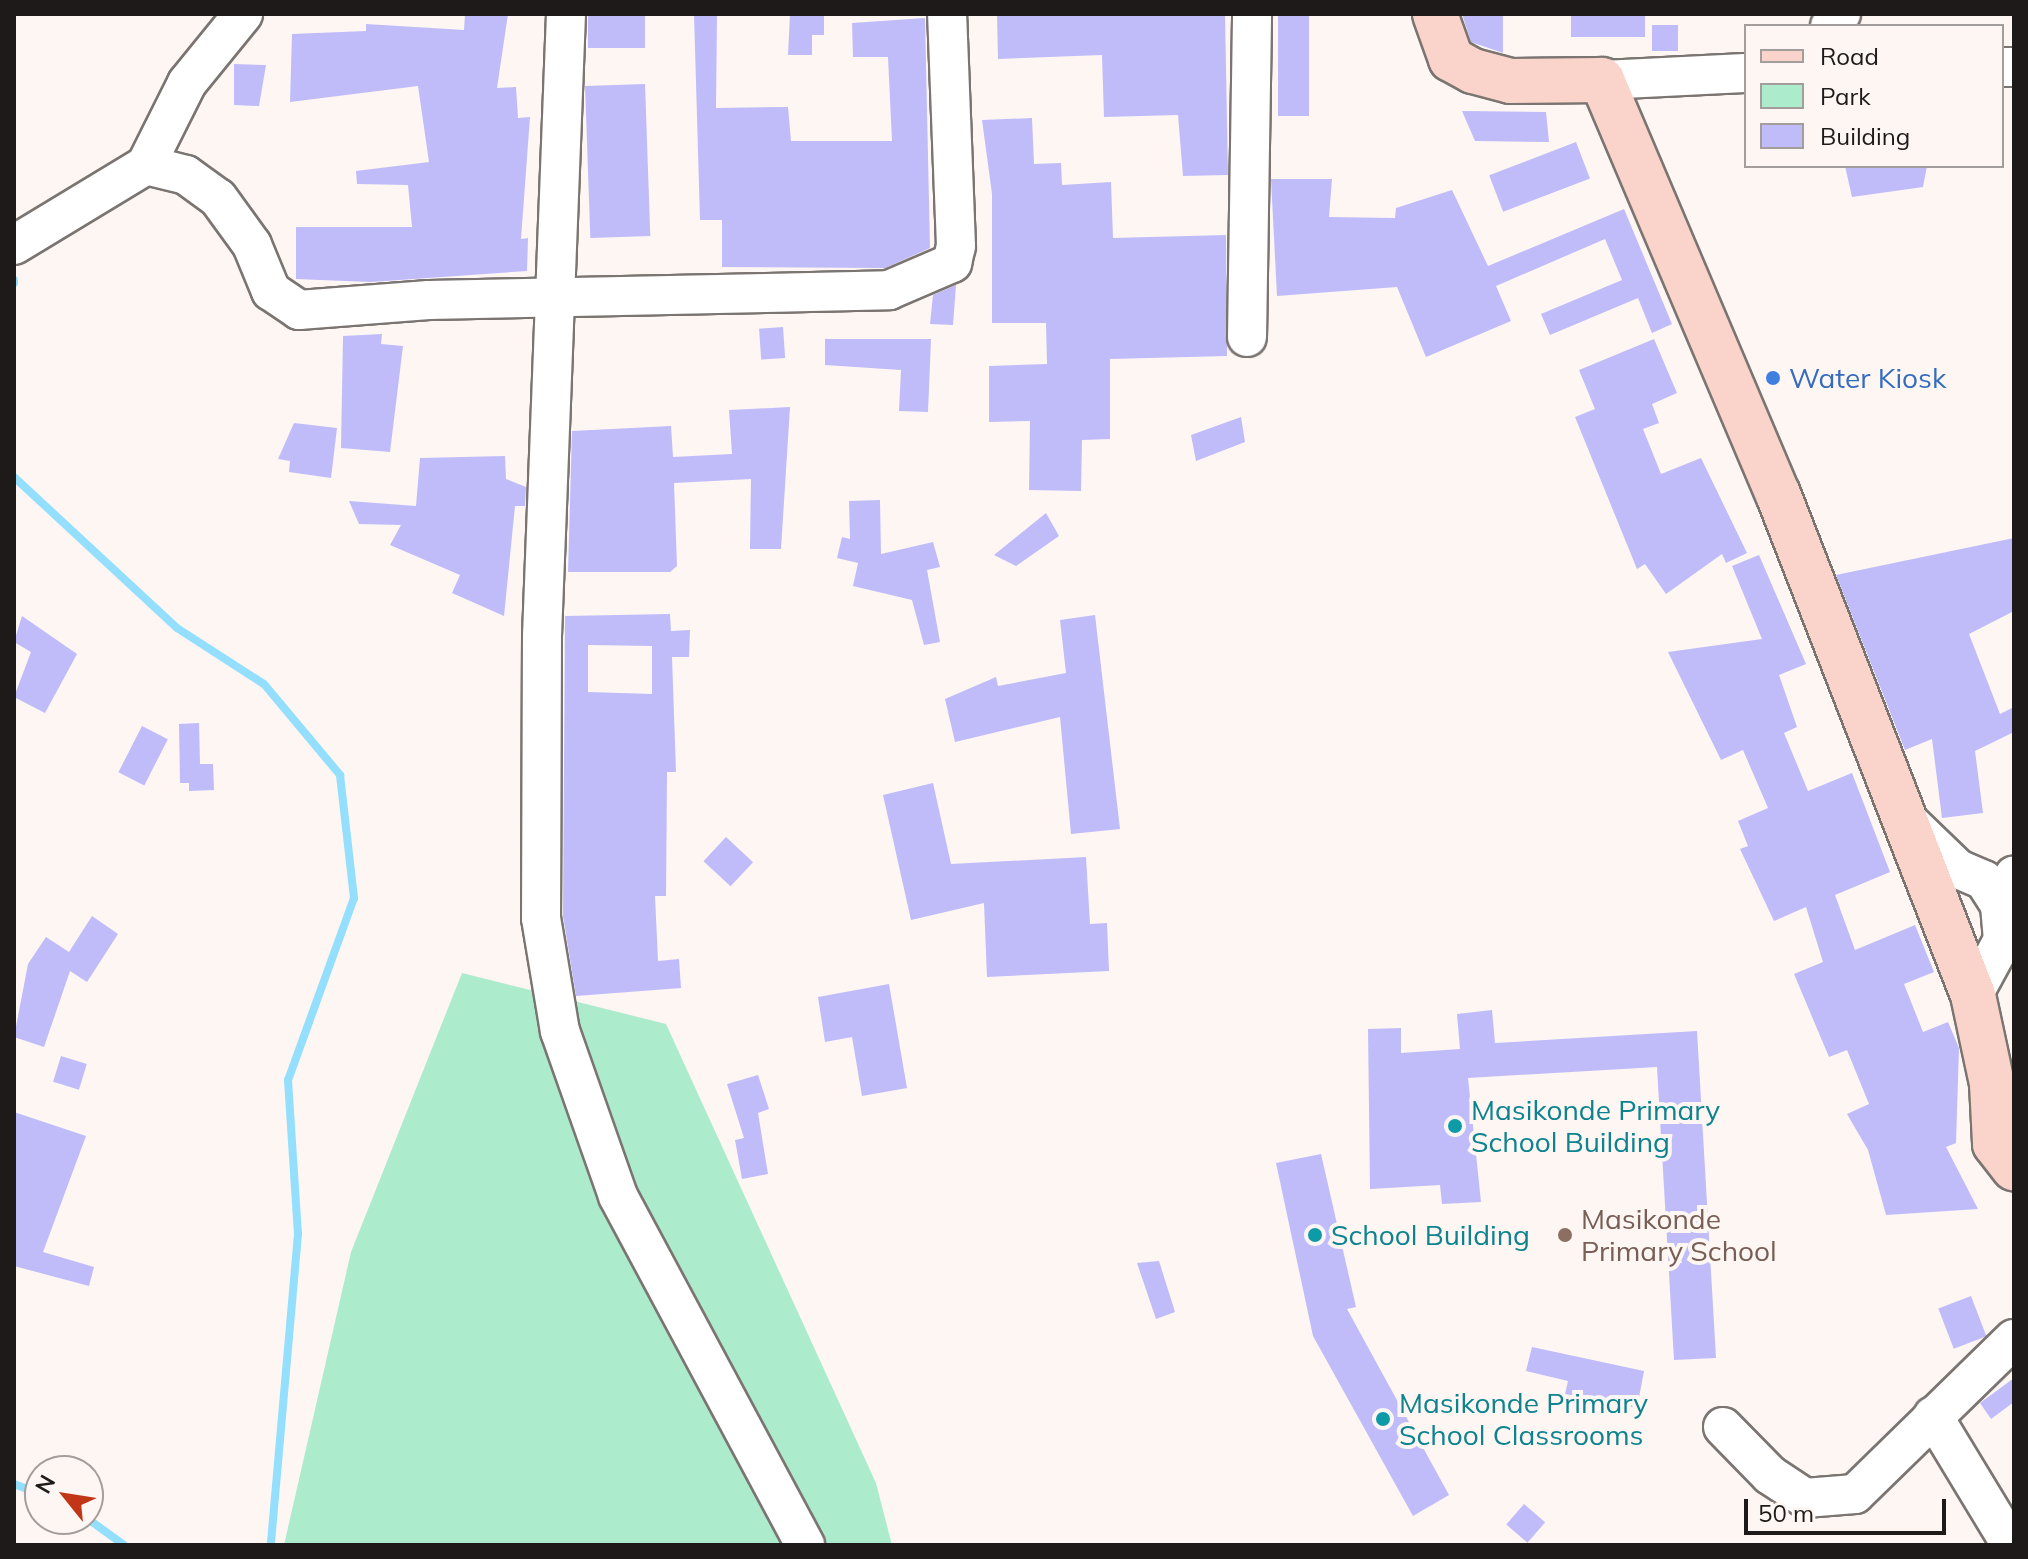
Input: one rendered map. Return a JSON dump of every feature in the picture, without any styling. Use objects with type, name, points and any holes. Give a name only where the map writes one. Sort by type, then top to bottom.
[{"type":"main road","points":[[1435,14],[1451,59],[1473,71],[1511,81],[1602,80],[1778,494],[1894,806],[1973,995],[1992,1084],[1995,1144],[2014,1168]]},
{"type":"street","points":[[14,245],[146,165],[187,83],[243,14]]},
{"type":"street","points":[[566,14],[554,296],[538,838],[541,918],[560,1031],[618,1196],[805,1545]]},
{"type":"street","points":[[146,165],[186,175],[218,198],[252,245],[271,291],[291,308],[554,296],[858,294],[913,283],[952,263],[959,222],[947,14]]},
{"type":"street","points":[[1247,337],[1252,14]]},
{"type":"street","points":[[1602,80],[1744,73]]},
{"type":"street","points":[[1894,806],[2009,901],[2003,940],[1973,995]]},
{"type":"street","points":[[1723,1427],[1789,1489],[1827,1501],[1855,1494],[2014,1339]]},
{"type":"street","points":[[1933,1416],[2011,1545]]},
{"type":"green space","points":[[462,973],[666,1024],[876,1483],[892,1545],[284,1545],[351,1252]]},
{"type":"building","points":[[465,14],[508,14],[497,88],[516,87],[518,118],[530,117],[521,239],[528,238],[527,271],[371,282],[296,279],[296,227],[412,227],[408,185],[357,184],[356,171],[429,162],[418,86],[290,102],[292,34],[366,31],[366,24],[464,30]]},
{"type":"building","points":[[588,14],[645,14],[645,48],[588,48]]},
{"type":"building","points":[[694,14],[717,14],[716,108],[788,107],[791,141],[892,141],[888,57],[853,57],[852,23],[925,18],[930,248],[885,268],[722,267],[722,220],[700,220]]},
{"type":"building","points":[[790,14],[824,14],[824,35],[812,35],[812,55],[788,55]]},
{"type":"building","points":[[997,14],[1225,14],[1228,175],[1183,176],[1178,115],[1104,117],[1102,55],[998,59]]},
{"type":"building","points":[[1278,14],[1309,14],[1309,116],[1278,116]]},
{"type":"building","points":[[1462,14],[1503,15],[1503,53],[1471,42]]},
{"type":"building","points":[[1571,14],[1645,14],[1645,37],[1571,37]]},
{"type":"building","points":[[1652,25],[1678,25],[1678,51],[1652,51]]},
{"type":"building","points":[[234,64],[266,65],[259,106],[234,105]]},
{"type":"building","points":[[645,84],[650,236],[590,238],[585,86]]},
{"type":"building","points":[[1462,111],[1546,112],[1549,142],[1475,141]]},
{"type":"building","points":[[1032,118],[1034,164],[1061,163],[1062,185],[1111,182],[1113,238],[1226,235],[1227,356],[1110,359],[1110,439],[1082,440],[1081,491],[1029,490],[1030,421],[989,422],[989,366],[1047,364],[1046,323],[992,323],[992,194],[982,120]]},
{"type":"building","points":[[1576,142],[1590,178],[1503,212],[1489,175]]},
{"type":"building","points":[[1845,168],[1927,168],[1923,187],[1852,197]]},
{"type":"building","points":[[1271,179],[1332,179],[1329,217],[1395,218],[1396,208],[1452,190],[1488,266],[1624,209],[1672,324],[1652,333],[1638,298],[1550,335],[1541,314],[1622,280],[1605,239],[1496,286],[1511,321],[1426,357],[1397,287],[1277,296]]},
{"type":"building","points":[[956,285],[953,325],[930,324],[933,295]]},
{"type":"building","points":[[783,327],[785,358],[761,360],[759,329]]},
{"type":"building","points":[[382,334],[381,344],[403,346],[390,452],[341,448],[343,336]]},
{"type":"building","points":[[825,339],[931,339],[928,412],[899,411],[901,370],[825,365]]},
{"type":"building","points":[[1654,339],[1677,393],[1652,404],[1659,423],[1643,429],[1661,474],[1701,458],[1747,553],[1726,563],[1722,554],[1666,594],[1645,564],[1637,569],[1575,417],[1595,409],[1579,370]]},
{"type":"building","points":[[790,407],[781,549],[750,549],[751,479],[674,483],[677,566],[670,572],[568,572],[572,431],[671,426],[673,457],[732,454],[729,410]]},
{"type":"building","points":[[1241,417],[1245,442],[1196,461],[1191,435]]},
{"type":"building","points":[[294,423],[337,428],[331,478],[289,472],[290,461],[278,459]]},
{"type":"building","points":[[505,456],[506,479],[526,487],[525,506],[515,506],[504,616],[452,593],[460,575],[390,545],[401,525],[359,524],[349,501],[416,506],[420,458]]},
{"type":"building","points":[[880,500],[881,554],[933,542],[940,567],[927,570],[940,642],[924,645],[912,600],[853,586],[858,563],[837,558],[842,537],[850,539],[849,501]]},
{"type":"building","points":[[1046,513],[1059,536],[1016,566],[994,555]]},
{"type":"building","points":[[2014,538],[2014,611],[1969,634],[2000,714],[2014,707],[2014,732],[1975,751],[1983,813],[1942,818],[1932,739],[1905,750],[1836,575]]},
{"type":"building","points":[[1759,555],[1806,664],[1779,675],[1797,727],[1784,733],[1808,791],[1852,773],[1890,872],[1835,895],[1855,950],[1915,925],[1934,972],[1904,984],[1923,1032],[1948,1022],[1959,1048],[1956,1143],[1946,1147],[1978,1209],[1886,1215],[1868,1150],[1847,1114],[1869,1104],[1847,1050],[1829,1057],[1794,974],[1823,962],[1806,907],[1774,921],[1740,849],[1748,846],[1738,821],[1768,808],[1743,750],[1721,760],[1668,652],[1762,639],[1732,566]]},
{"type":"building","points":[[670,614],[671,631],[690,630],[689,657],[672,657],[676,772],[667,772],[666,896],[655,896],[658,961],[679,959],[681,988],[576,996],[563,916],[565,616]],"holes":[[[588,645],[652,646],[652,694],[588,692]]]},
{"type":"building","points":[[1095,615],[1120,829],[1071,834],[1060,717],[955,742],[945,699],[996,677],[998,686],[1066,673],[1060,620]]},
{"type":"building","points":[[22,616],[77,654],[45,713],[14,697],[31,652],[14,642]]},
{"type":"building","points":[[199,723],[200,764],[213,764],[214,790],[189,791],[189,783],[180,783],[179,724]]},
{"type":"building","points":[[142,726],[168,739],[144,785],[118,772]]},
{"type":"building","points":[[933,783],[951,864],[1086,857],[1090,924],[1107,923],[1109,971],[987,977],[984,903],[911,920],[883,795]]},
{"type":"building","points":[[726,837],[753,862],[731,886],[703,861]]},
{"type":"building","points":[[92,916],[118,934],[87,982],[70,971],[44,1047],[14,1037],[28,964],[46,937],[69,952]]},
{"type":"building","points":[[889,984],[907,1088],[862,1096],[852,1037],[825,1042],[818,997]]},
{"type":"building","points":[[1492,1010],[1495,1043],[1697,1031],[1716,1358],[1674,1360],[1657,1067],[1468,1078],[1481,1202],[1442,1204],[1440,1185],[1370,1189],[1368,1029],[1401,1028],[1401,1053],[1460,1049],[1457,1014]]},
{"type":"building","points":[[61,1056],[87,1064],[79,1090],[53,1082]]},
{"type":"building","points":[[758,1075],[769,1109],[758,1113],[768,1174],[742,1179],[735,1140],[744,1138],[727,1084]]},
{"type":"building","points":[[14,1112],[86,1136],[43,1252],[94,1267],[89,1286],[14,1266]]},
{"type":"building","points":[[1321,1154],[1356,1307],[1347,1309],[1449,1495],[1413,1516],[1313,1336],[1276,1163]]},
{"type":"building","points":[[1159,1261],[1175,1312],[1156,1319],[1137,1263]]},
{"type":"building","points":[[1971,1296],[1986,1336],[1954,1349],[1938,1309]]},
{"type":"building","points":[[1532,1347],[1644,1371],[1637,1408],[1565,1394],[1568,1381],[1526,1371]]},
{"type":"building","points":[[2014,1378],[2014,1402],[1991,1419],[1980,1403]]},
{"type":"building","points":[[1524,1504],[1545,1522],[1527,1543],[1506,1524]]},
{"type":"waterway","points":[[14,477],[177,628],[264,684],[340,775],[354,898],[288,1080],[298,1234],[271,1545]]},
{"type":"waterway","points":[[14,1484],[24,1488]]},
{"type":"waterway","points":[[104,1531],[124,1545]]},
{"type":"place","name":"Water Kiosk","points":[[1773,378]]},
{"type":"place","name":"Masikonde Primary School Building","points":[[1455,1126]]},
{"type":"place","name":"School Building","points":[[1315,1235]]},
{"type":"place","name":"Masikonde Primary School","points":[[1565,1235]]},
{"type":"place","name":"Masikonde Primary School Classrooms","points":[[1383,1419]]}]
